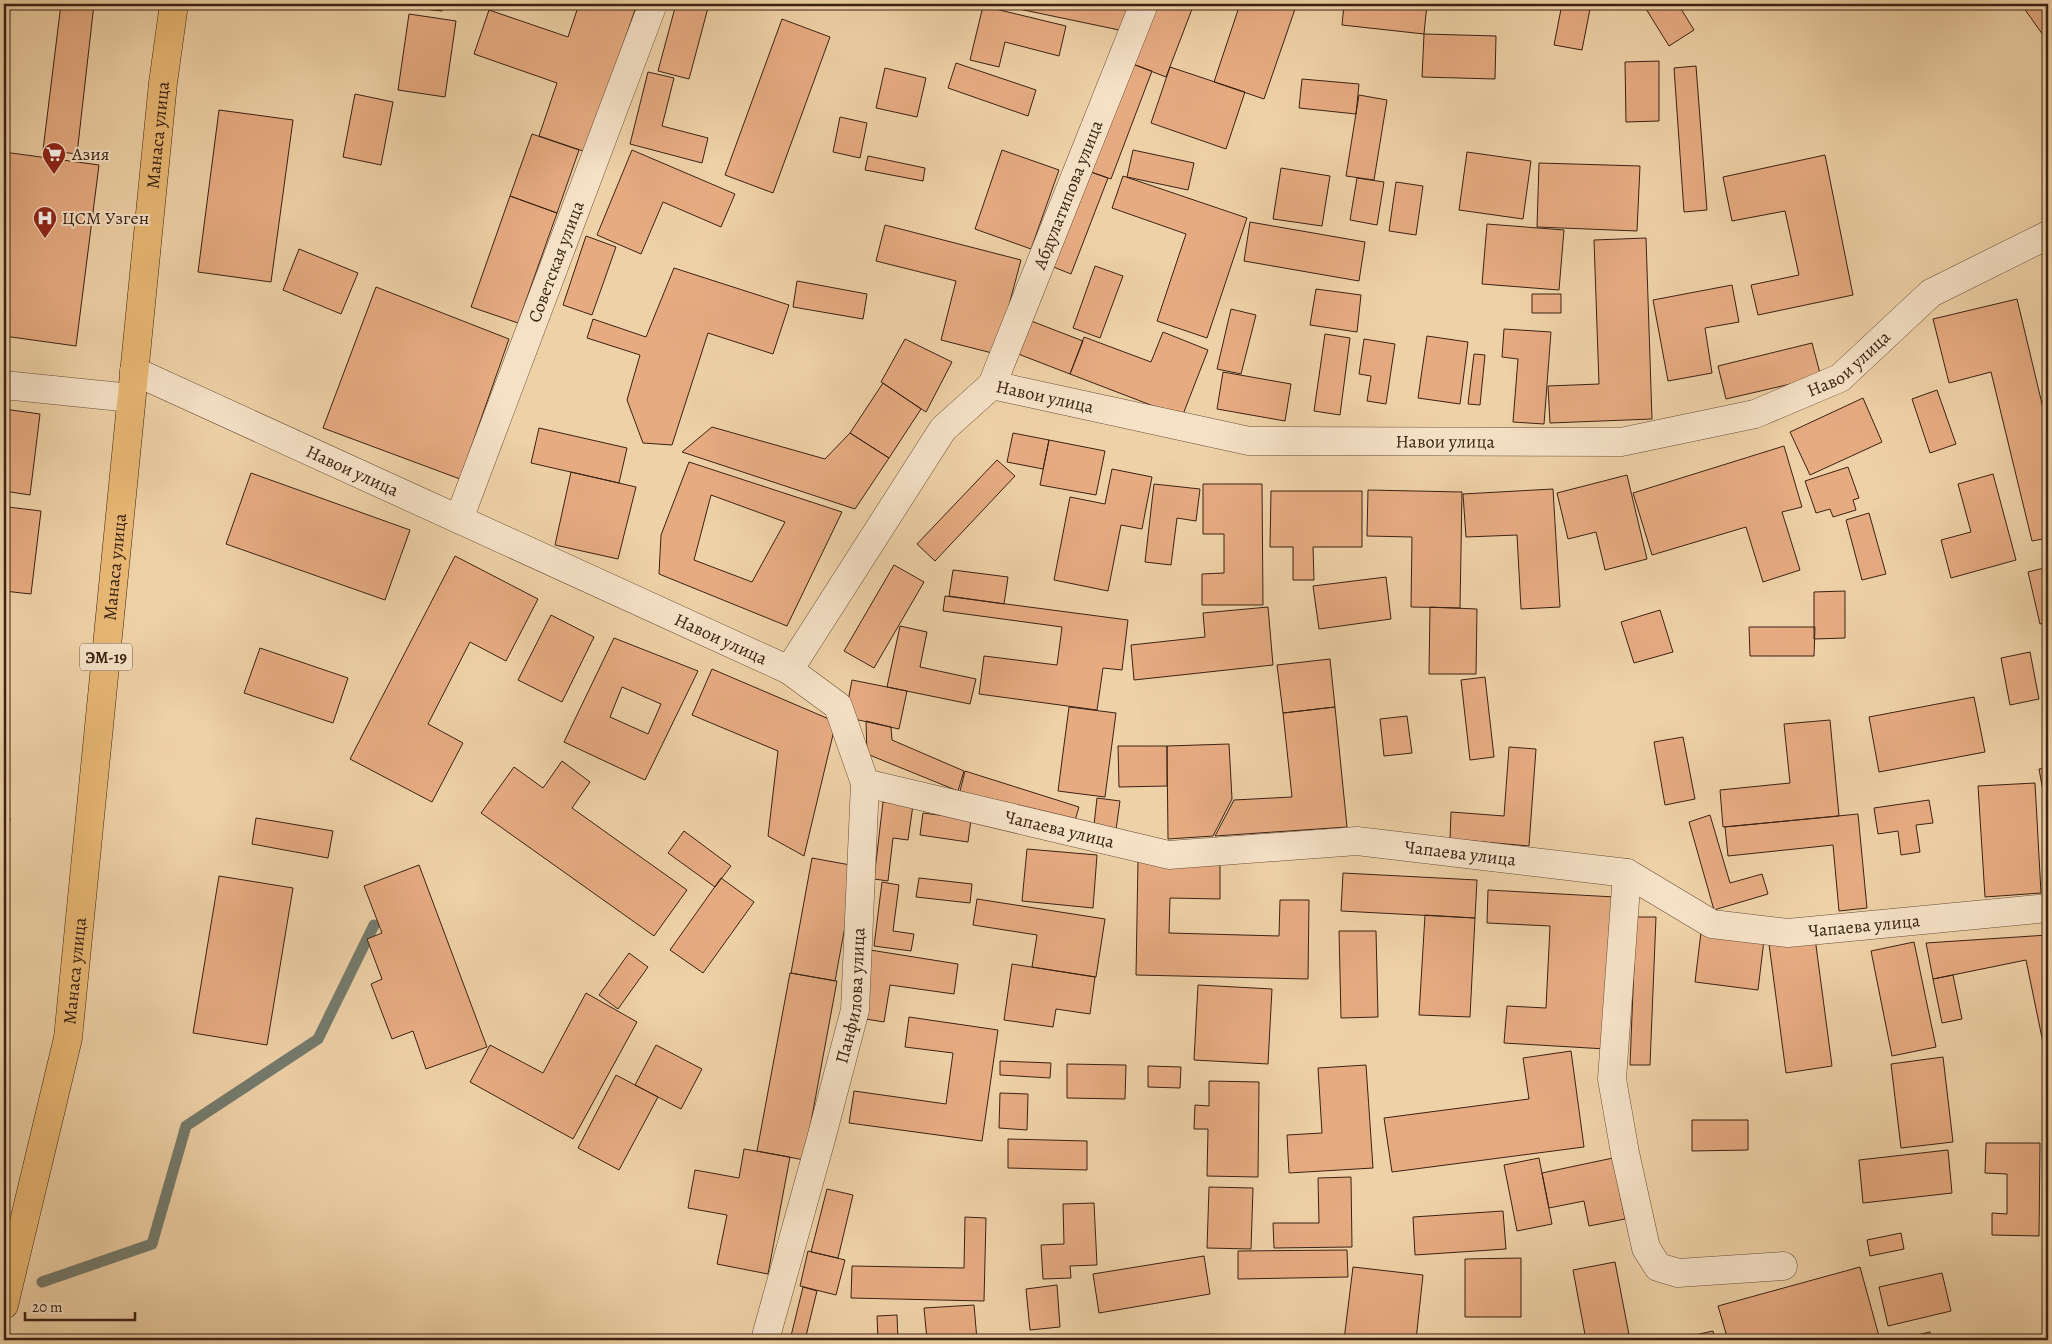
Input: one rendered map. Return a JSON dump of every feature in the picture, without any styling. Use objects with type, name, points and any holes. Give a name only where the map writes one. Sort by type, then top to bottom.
[{"type":"main road","name":"Манаса улица","points":[[4,1305],[68,1038],[163,83],[174,4]]},
{"type":"street","name":"Советская улица","points":[[459,519],[653,4]]},
{"type":"street","name":"Абдулатипова улица","points":[[992,385],[1144,4]]},
{"type":"street","name":"Навои улица","points":[[4,385],[133,385],[459,519],[789,670],[943,430],[992,385],[1249,441],[1621,442],[1755,414],[1840,378],[1931,293],[2048,235]]},
{"type":"street","name":"Панфилова улица","points":[[765,1340],[855,1010],[865,783],[838,706],[789,670]]},
{"type":"street","name":"Чапаева улица","points":[[865,783],[1169,855],[1357,841],[1627,873],[1712,924],[1788,933],[2048,908]]},
{"type":"street","points":[[1627,873],[1612,1079],[1625,1154],[1646,1248],[1658,1267],[1678,1273],[1783,1266]]},
{"type":"building","points":[[61,4],[94,4],[77,154],[43,150]]},
{"type":"building","points":[[374,4],[443,4],[442,11]]},
{"type":"building","points":[[579,4],[637,4],[586,152],[539,136],[557,83],[474,54],[489,10],[568,37]]},
{"type":"building","points":[[676,4],[709,4],[689,79],[658,71]]},
{"type":"building","points":[[995,4],[1133,4],[1124,31]]},
{"type":"building","points":[[1152,4],[1194,4],[1166,77],[1130,63]]},
{"type":"building","points":[[1240,4],[1279,4],[1295,9],[1264,99],[1214,82]]},
{"type":"building","points":[[1344,4],[1427,4],[1424,34],[1342,25]]},
{"type":"building","points":[[1562,4],[1591,4],[1582,50],[1554,45]]},
{"type":"building","points":[[1643,4],[1678,4],[1694,30],[1669,46]]},
{"type":"building","points":[[2021,4],[2048,4],[2048,42]]},
{"type":"building","points":[[983,6],[1066,26],[1059,56],[1005,42],[999,67],[970,60]]},
{"type":"building","points":[[409,14],[456,21],[445,97],[398,90]]},
{"type":"building","points":[[782,19],[830,37],[773,193],[725,175]]},
{"type":"building","points":[[1424,34],[1496,36],[1495,79],[1422,77]]},
{"type":"building","points":[[1659,61],[1659,121],[1626,122],[1625,62]]},
{"type":"building","points":[[956,63],[1036,90],[1028,116],[948,88]]},
{"type":"building","points":[[1130,63],[1152,71],[1111,179],[1088,171]]},
{"type":"building","points":[[1696,66],[1707,210],[1684,212],[1674,68]]},
{"type":"building","points":[[1170,67],[1245,92],[1226,149],[1151,123]]},
{"type":"building","points":[[885,68],[926,78],[917,117],[876,108]]},
{"type":"building","points":[[648,72],[674,78],[662,126],[708,138],[702,163],[630,144]]},
{"type":"building","points":[[1302,79],[1359,84],[1356,114],[1299,108]]},
{"type":"building","points":[[355,94],[393,102],[381,165],[343,157]]},
{"type":"building","points":[[1359,95],[1387,100],[1374,180],[1346,176]]},
{"type":"building","points":[[219,110],[293,120],[271,282],[198,272]]},
{"type":"building","points":[[840,117],[867,123],[860,158],[833,152]]},
{"type":"building","points":[[532,134],[579,150],[557,213],[510,196]]},
{"type":"building","points":[[632,150],[735,194],[721,227],[663,202],[641,254],[597,235]]},
{"type":"building","points":[[1002,150],[1059,170],[1031,249],[975,229]]},
{"type":"building","points":[[1133,150],[1194,163],[1188,190],[1127,177]]},
{"type":"building","points":[[4,152],[99,165],[76,346],[4,336]]},
{"type":"building","points":[[1467,152],[1531,161],[1523,219],[1459,210]]},
{"type":"building","points":[[1825,155],[1853,295],[1758,315],[1751,285],[1799,275],[1785,211],[1732,221],[1723,177]]},
{"type":"building","points":[[868,156],[925,168],[923,181],[865,170]]},
{"type":"building","points":[[1539,163],[1640,166],[1637,231],[1537,227]]},
{"type":"building","points":[[1281,168],[1330,176],[1322,226],[1273,219]]},
{"type":"building","points":[[1088,171],[1108,178],[1071,274],[1051,266]]},
{"type":"building","points":[[1123,176],[1247,218],[1207,338],[1157,321],[1186,234],[1112,208]]},
{"type":"building","points":[[1357,178],[1384,182],[1377,225],[1350,220]]},
{"type":"building","points":[[1396,182],[1423,186],[1416,235],[1389,231]]},
{"type":"building","points":[[510,196],[557,213],[518,323],[471,307]]},
{"type":"building","points":[[1250,222],[1365,242],[1359,281],[1244,261]]},
{"type":"building","points":[[1487,224],[1564,230],[1559,290],[1482,284]]},
{"type":"building","points":[[885,225],[1021,260],[996,354],[941,340],[956,281],[876,261]]},
{"type":"building","points":[[586,236],[616,247],[592,315],[563,305]]},
{"type":"building","points":[[1646,238],[1652,419],[1550,423],[1548,386],[1599,384],[1594,240]]},
{"type":"building","points":[[299,249],[358,273],[341,314],[283,290]]},
{"type":"building","points":[[1095,266],[1123,276],[1100,338],[1073,328]]},
{"type":"building","points":[[674,268],[789,305],[773,354],[708,333],[672,445],[643,443],[627,400],[640,355],[587,338],[593,319],[646,337]]},
{"type":"building","points":[[797,281],[867,294],[863,319],[793,307]]},
{"type":"building","points":[[1732,285],[1739,322],[1705,328],[1712,373],[1668,381],[1653,300]]},
{"type":"building","points":[[376,287],[509,339],[460,479],[323,428]]},
{"type":"building","points":[[1316,289],[1361,295],[1357,332],[1310,325]]},
{"type":"building","points":[[1532,294],[1561,294],[1561,313],[1532,313]]},
{"type":"building","points":[[2017,299],[2048,429],[2048,538],[2032,541],[1991,372],[1949,383],[1933,319]]},
{"type":"building","points":[[1231,309],[1256,315],[1241,374],[1217,369]]},
{"type":"building","points":[[1026,319],[1083,341],[1070,374],[1013,352]]},
{"type":"building","points":[[1504,329],[1551,332],[1544,424],[1513,422],[1518,359],[1502,357]]},
{"type":"building","points":[[1163,332],[1208,350],[1182,417],[1070,374],[1084,337],[1151,362]]},
{"type":"building","points":[[1325,334],[1350,338],[1340,415],[1314,411]]},
{"type":"building","points":[[1427,336],[1468,342],[1460,404],[1418,398]]},
{"type":"building","points":[[905,339],[952,362],[926,412],[881,382]]},
{"type":"building","points":[[1364,339],[1395,344],[1386,404],[1367,401],[1371,376],[1359,374]]},
{"type":"building","points":[[1812,343],[1821,377],[1726,399],[1718,366]]},
{"type":"building","points":[[1474,354],[1485,355],[1480,405],[1468,404]]},
{"type":"building","points":[[1223,372],[1291,384],[1285,421],[1217,409]]},
{"type":"building","points":[[883,383],[921,409],[889,458],[850,433]]},
{"type":"building","points":[[1937,390],[1956,444],[1930,453],[1912,399]]},
{"type":"building","points":[[1863,398],[1882,442],[1810,475],[1790,432]]},
{"type":"building","points":[[4,409],[40,414],[30,495],[4,491]]},
{"type":"building","points":[[712,427],[825,459],[850,433],[889,458],[855,509],[682,452]]},
{"type":"building","points":[[539,428],[627,448],[619,483],[531,463]]},
{"type":"building","points":[[1013,433],[1049,440],[1043,469],[1007,462]]},
{"type":"building","points":[[1049,440],[1105,451],[1096,495],[1040,485]]},
{"type":"building","points":[[1784,446],[1802,507],[1782,512],[1800,570],[1763,582],[1746,527],[1652,555],[1633,493]]},
{"type":"building","points":[[997,460],[1015,476],[935,561],[917,544]]},
{"type":"building","points":[[689,462],[842,512],[787,626],[659,574],[661,535]],"holes":[[[711,495],[785,522],[752,582],[694,560]]]},
{"type":"building","points":[[1848,467],[1859,498],[1853,500],[1856,510],[1833,517],[1830,509],[1816,513],[1805,481]]},
{"type":"building","points":[[1112,469],[1152,477],[1142,529],[1121,525],[1108,591],[1054,580],[1070,497],[1105,504]]},
{"type":"building","points":[[571,472],[636,487],[618,559],[555,545]]},
{"type":"building","points":[[251,473],[410,530],[385,600],[226,544]]},
{"type":"building","points":[[1993,474],[2016,560],[1951,578],[1941,540],[1971,532],[1958,484]]},
{"type":"building","points":[[1627,475],[1647,559],[1605,570],[1596,532],[1568,539],[1557,493]]},
{"type":"building","points":[[1154,484],[1200,489],[1196,521],[1177,518],[1171,565],[1145,562]]},
{"type":"building","points":[[1203,484],[1262,484],[1263,605],[1202,605],[1202,574],[1224,573],[1224,534],[1203,534]]},
{"type":"building","points":[[1553,489],[1560,607],[1521,609],[1517,535],[1466,537],[1463,494]]},
{"type":"building","points":[[1368,490],[1462,492],[1460,608],[1411,607],[1412,537],[1367,536]]},
{"type":"building","points":[[1271,491],[1362,491],[1362,547],[1313,547],[1314,580],[1293,580],[1293,547],[1270,547]]},
{"type":"building","points":[[4,497],[9,497],[4,540]]},
{"type":"building","points":[[8,507],[41,511],[31,594],[4,591],[4,540]]},
{"type":"building","points":[[1869,513],[1886,574],[1862,580],[1846,520]]},
{"type":"building","points":[[455,556],[538,599],[506,661],[470,642],[428,724],[463,743],[432,802],[350,759]]},
{"type":"building","points":[[894,565],[924,582],[874,668],[844,651]]},
{"type":"building","points":[[2048,567],[2048,622],[2040,624],[2028,572]]},
{"type":"building","points":[[953,570],[1008,577],[1004,604],[949,596]]},
{"type":"building","points":[[1386,577],[1391,619],[1319,629],[1313,586]]},
{"type":"building","points":[[1845,591],[1845,638],[1814,639],[1814,592]]},
{"type":"building","points":[[945,596],[1128,620],[1122,670],[1103,668],[1097,710],[979,694],[984,656],[1057,665],[1062,627],[943,611]]},
{"type":"building","points":[[1268,607],[1273,665],[1134,680],[1131,645],[1205,637],[1203,613]]},
{"type":"building","points":[[1430,607],[1477,609],[1476,674],[1429,674]]},
{"type":"building","points":[[1660,610],[1673,652],[1634,663],[1621,622]]},
{"type":"building","points":[[551,615],[594,637],[562,702],[518,680]]},
{"type":"building","points":[[900,626],[927,632],[920,667],[976,679],[970,704],[887,687]]},
{"type":"building","points":[[1749,627],[1815,627],[1814,656],[1750,656]]},
{"type":"building","points":[[614,638],[698,671],[645,780],[564,742]],"holes":[[[622,687],[661,704],[648,734],[610,717]]]},
{"type":"building","points":[[260,648],[348,678],[333,723],[244,693]]},
{"type":"building","points":[[2030,652],[2039,699],[2010,705],[2001,658]]},
{"type":"building","points":[[1330,659],[1335,707],[1283,713],[1277,665]]},
{"type":"building","points":[[712,669],[836,722],[804,856],[768,836],[778,751],[692,715]]},
{"type":"building","points":[[1485,677],[1494,757],[1470,760],[1461,680]]},
{"type":"building","points":[[852,680],[907,691],[899,729],[845,717]]},
{"type":"building","points":[[1974,697],[1985,752],[1879,772],[1869,717]]},
{"type":"building","points":[[1069,707],[1116,713],[1105,797],[1058,791]]},
{"type":"building","points":[[1335,707],[1347,827],[1215,836],[1234,800],[1292,797],[1283,713]]},
{"type":"building","points":[[1407,716],[1412,753],[1384,756],[1380,719]]},
{"type":"building","points":[[1830,720],[1839,816],[1723,827],[1720,790],[1790,783],[1784,724]]},
{"type":"building","points":[[866,721],[891,727],[892,740],[964,771],[958,791],[867,754]]},
{"type":"building","points":[[1683,737],[1695,799],[1665,805],[1654,742]]},
{"type":"building","points":[[1229,744],[1232,799],[1213,836],[1168,839],[1167,746]]},
{"type":"building","points":[[1118,746],[1167,746],[1167,786],[1119,787]]},
{"type":"building","points":[[1509,747],[1536,749],[1529,846],[1450,839],[1451,812],[1504,816]]},
{"type":"building","points":[[562,761],[590,782],[572,808],[687,890],[654,936],[481,813],[514,767],[543,788]]},
{"type":"building","points":[[2048,768],[2048,807],[2046,808],[2039,769]]},
{"type":"building","points":[[965,771],[1079,807],[1073,827],[960,791]]},
{"type":"building","points":[[2035,783],[2041,893],[1985,897],[1978,786]]},
{"type":"building","points":[[1097,798],[1120,801],[1115,837],[1093,834]]},
{"type":"building","points":[[1929,800],[1933,823],[1916,825],[1920,852],[1901,855],[1898,831],[1878,834],[1874,808]]},
{"type":"building","points":[[883,802],[913,805],[908,840],[893,838],[888,881],[874,879]]},
{"type":"building","points":[[923,813],[971,819],[968,842],[920,835]]},
{"type":"building","points":[[1858,814],[1867,908],[1839,911],[1833,845],[1728,856],[1725,827]]},
{"type":"building","points":[[1710,815],[1730,883],[1762,874],[1768,894],[1714,910],[1689,822]]},
{"type":"building","points":[[4,818],[10,818],[4,863]]},
{"type":"building","points":[[256,818],[333,831],[328,858],[252,844]]},
{"type":"building","points":[[684,831],[731,866],[715,887],[668,853]]},
{"type":"building","points":[[1027,849],[1097,855],[1093,908],[1022,901]]},
{"type":"building","points":[[812,858],[856,866],[835,981],[791,973]]},
{"type":"building","points":[[1138,860],[1220,862],[1220,899],[1170,898],[1169,933],[1279,936],[1280,900],[1309,900],[1308,979],[1136,975]]},
{"type":"building","points":[[419,865],[487,1047],[426,1069],[413,1031],[392,1039],[371,984],[382,979],[367,939],[382,933],[364,886]]},
{"type":"building","points":[[1343,873],[1477,880],[1475,918],[1341,911]]},
{"type":"building","points":[[219,876],[293,888],[267,1045],[193,1033]]},
{"type":"building","points":[[721,878],[754,902],[703,973],[670,950]]},
{"type":"building","points":[[919,878],[972,884],[970,903],[916,897]]},
{"type":"building","points":[[882,882],[899,885],[893,931],[914,934],[911,951],[874,946]]},
{"type":"building","points":[[1488,890],[1615,897],[1606,1049],[1504,1043],[1507,1006],[1546,1008],[1550,926],[1487,923]]},
{"type":"building","points":[[977,899],[1105,919],[1096,977],[1032,967],[1037,935],[973,925]]},
{"type":"building","points":[[1425,915],[1475,918],[1470,1017],[1419,1015]]},
{"type":"building","points":[[1636,917],[1656,917],[1650,1065],[1630,1065]]},
{"type":"building","points":[[1339,931],[1376,931],[1378,1017],[1341,1018]]},
{"type":"building","points":[[1701,932],[1764,940],[1758,990],[1695,982]]},
{"type":"building","points":[[2048,935],[2048,1067],[2026,960],[1933,979],[1926,943]]},
{"type":"building","points":[[1815,938],[1832,1066],[1786,1073],[1769,944]]},
{"type":"building","points":[[1914,942],[1936,1047],[1892,1056],[1871,951]]},
{"type":"building","points":[[870,950],[958,964],[954,994],[890,985],[884,1022],[859,1018]]},
{"type":"building","points":[[629,953],[648,967],[618,1009],[599,995]]},
{"type":"building","points":[[1012,964],[1095,977],[1090,1014],[1056,1009],[1053,1027],[1004,1020]]},
{"type":"building","points":[[790,973],[837,981],[804,1160],[757,1151]]},
{"type":"building","points":[[1953,975],[1962,1019],[1942,1023],[1933,979]]},
{"type":"building","points":[[1198,985],[1272,989],[1268,1064],[1194,1060]]},
{"type":"building","points":[[586,993],[637,1022],[573,1139],[470,1082],[490,1045],[543,1073]]},
{"type":"building","points":[[909,1017],[998,1030],[982,1141],[849,1123],[854,1091],[946,1104],[953,1053],[905,1047]]},
{"type":"building","points":[[656,1045],[702,1069],[681,1109],[635,1085]]},
{"type":"building","points":[[1571,1051],[1584,1147],[1392,1172],[1384,1118],[1529,1099],[1523,1058]]},
{"type":"building","points":[[1943,1057],[1953,1142],[1901,1148],[1891,1064]]},
{"type":"building","points":[[1000,1061],[1051,1063],[1050,1078],[1000,1075]]},
{"type":"building","points":[[1067,1064],[1126,1065],[1125,1099],[1067,1098]]},
{"type":"building","points":[[1366,1065],[1373,1168],[1289,1173],[1287,1135],[1322,1133],[1318,1068]]},
{"type":"building","points":[[1148,1066],[1181,1067],[1180,1088],[1148,1087]]},
{"type":"building","points":[[616,1075],[658,1097],[619,1170],[578,1148]]},
{"type":"building","points":[[1209,1081],[1259,1082],[1258,1177],[1207,1176],[1208,1129],[1194,1129],[1195,1105],[1209,1106]]},
{"type":"building","points":[[1000,1093],[1028,1094],[1027,1130],[999,1128]]},
{"type":"building","points":[[1692,1120],[1748,1120],[1748,1150],[1692,1151]]},
{"type":"building","points":[[1008,1139],[1087,1141],[1087,1170],[1008,1168]]},
{"type":"building","points":[[1986,1143],[2040,1143],[2039,1236],[1992,1235],[1992,1213],[2007,1214],[2007,1174],[1985,1173]]},
{"type":"building","points":[[744,1149],[790,1157],[768,1274],[717,1264],[727,1215],[688,1208],[695,1170],[739,1178]]},
{"type":"building","points":[[1948,1150],[1952,1193],[1863,1203],[1859,1160]]},
{"type":"building","points":[[1539,1158],[1552,1224],[1517,1231],[1504,1165]]},
{"type":"building","points":[[1613,1158],[1625,1219],[1589,1226],[1584,1201],[1549,1208],[1542,1173]]},
{"type":"building","points":[[1351,1177],[1352,1247],[1274,1248],[1273,1223],[1319,1223],[1318,1178]]},
{"type":"building","points":[[1209,1187],[1253,1188],[1251,1249],[1207,1248]]},
{"type":"building","points":[[827,1189],[853,1195],[838,1258],[811,1252]]},
{"type":"building","points":[[1094,1203],[1097,1265],[1070,1266],[1071,1278],[1043,1279],[1041,1245],[1064,1244],[1063,1204]]},
{"type":"building","points":[[1503,1211],[1506,1249],[1415,1255],[1413,1217]]},
{"type":"building","points":[[965,1217],[986,1218],[984,1301],[851,1298],[852,1266],[964,1268]]},
{"type":"building","points":[[1901,1233],[1904,1249],[1870,1256],[1867,1240]]},
{"type":"building","points":[[1347,1250],[1348,1277],[1238,1279],[1238,1251]]},
{"type":"building","points":[[808,1251],[845,1260],[836,1295],[800,1286]]},
{"type":"building","points":[[1204,1256],[1210,1294],[1099,1313],[1093,1274]]},
{"type":"building","points":[[1521,1258],[1521,1317],[1465,1317],[1465,1259]]},
{"type":"building","points":[[1615,1262],[1630,1340],[1586,1340],[1573,1270]]},
{"type":"building","points":[[1353,1267],[1423,1275],[1416,1340],[1344,1340]]},
{"type":"building","points":[[1860,1267],[1880,1340],[1728,1340],[1718,1306]]},
{"type":"building","points":[[1942,1273],[1951,1311],[1888,1326],[1879,1287]]},
{"type":"building","points":[[1057,1285],[1060,1327],[1030,1330],[1026,1289]]},
{"type":"building","points":[[803,1287],[817,1291],[805,1340],[790,1340]]},
{"type":"building","points":[[974,1305],[977,1340],[927,1340],[924,1308]]},
{"type":"building","points":[[897,1315],[898,1340],[878,1340],[877,1316]]},
{"type":"building","points":[[1713,1331],[1715,1340],[1681,1340],[1681,1338]]},
{"type":"building","points":[[1930,1332],[1931,1340],[1895,1340]]},
{"type":"building","points":[[1214,1334],[1215,1340],[1180,1340]]},
{"type":"waterway","points":[[42,1282],[152,1244],[186,1126],[318,1039],[374,925]]},
{"type":"place","name":"Азия","points":[[54,175]]},
{"type":"place","name":"ЦСМ Узген","points":[[45,239]]}]
